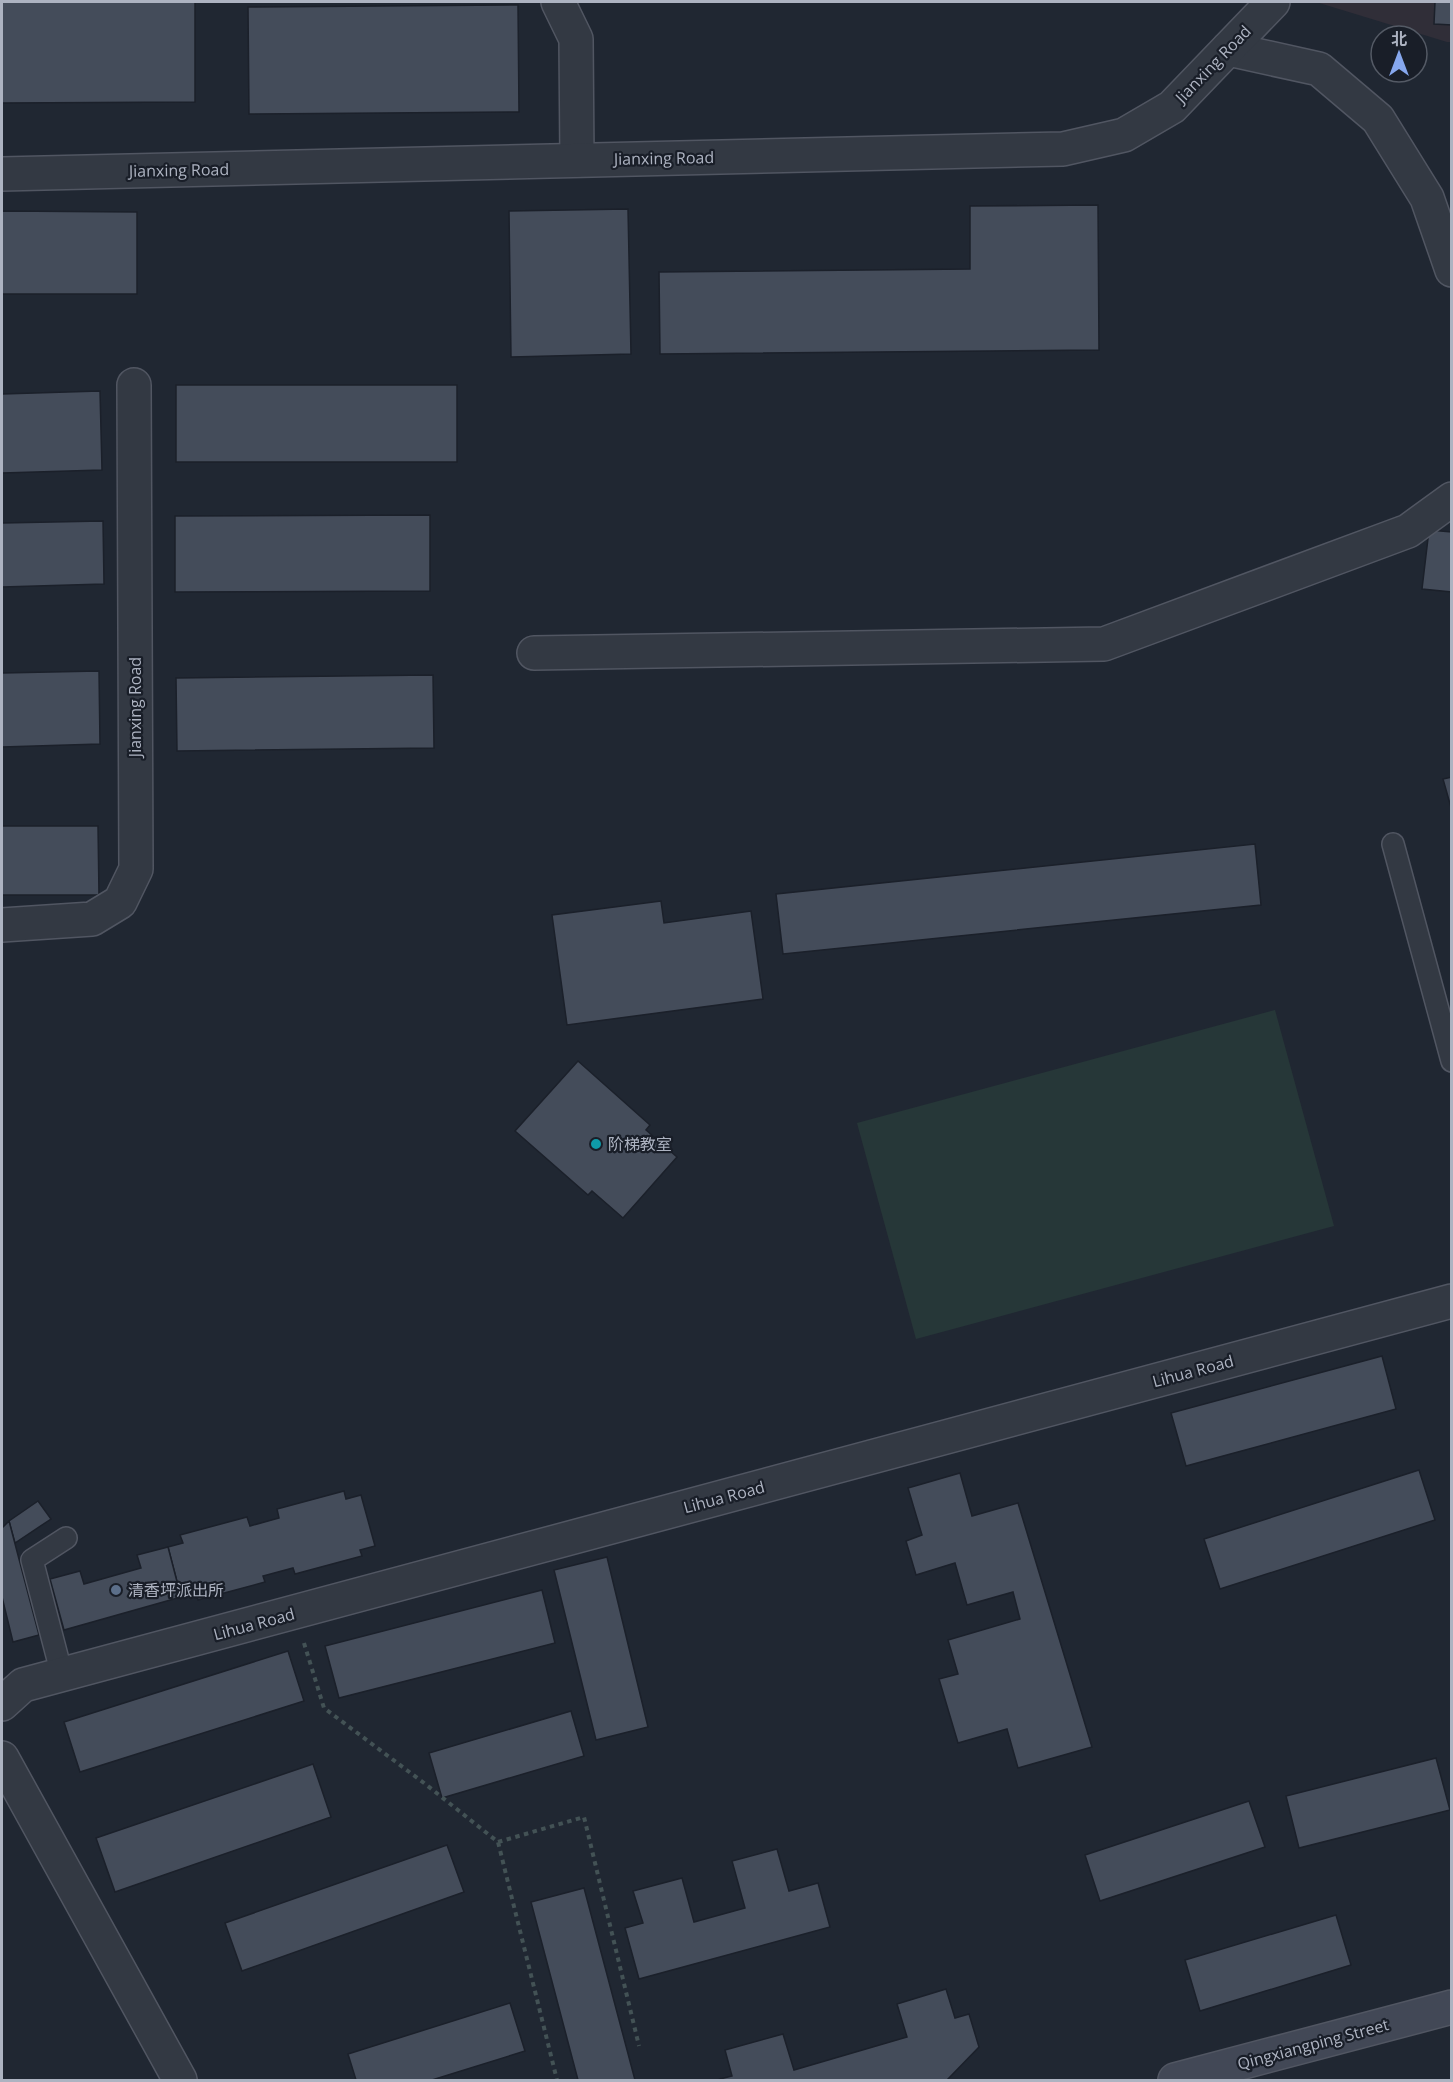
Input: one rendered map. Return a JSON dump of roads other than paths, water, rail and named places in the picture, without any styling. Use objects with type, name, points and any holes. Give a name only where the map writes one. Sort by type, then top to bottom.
[{"type":"street","points":[[558,2],[576,39],[577,160]]},
{"type":"street","name":"Jianxing Road","points":[[2,174],[1063,149],[1124,135],[1172,107],[1273,2]]},
{"type":"street","points":[[1228,49],[1319,69],[1378,118],[1427,198],[1452,270]]},
{"type":"street","name":"Jianxing Road","points":[[2,925],[92,919],[120,902],[136,869],[134,385]]},
{"type":"street","points":[[534,653],[1104,644],[1408,531],[1452,499]]},
{"type":"street","name":"Lihua Road","points":[[2,1704],[23,1685],[1452,1301]]},
{"type":"street","points":[[2,1758],[180,2080]]},
{"type":"street","name":"Qingxiangping Street","points":[[1175,2080],[1452,2007]]},
{"type":"lane","points":[[1393,844],[1452,1061]]},
{"type":"lane","points":[[62,1675],[32,1560],[66,1538]]},
{"type":"place","name":"阶梯教室","points":[[596,1144]]},
{"type":"place","name":"清香坪派出所","points":[[116,1590]]}]
